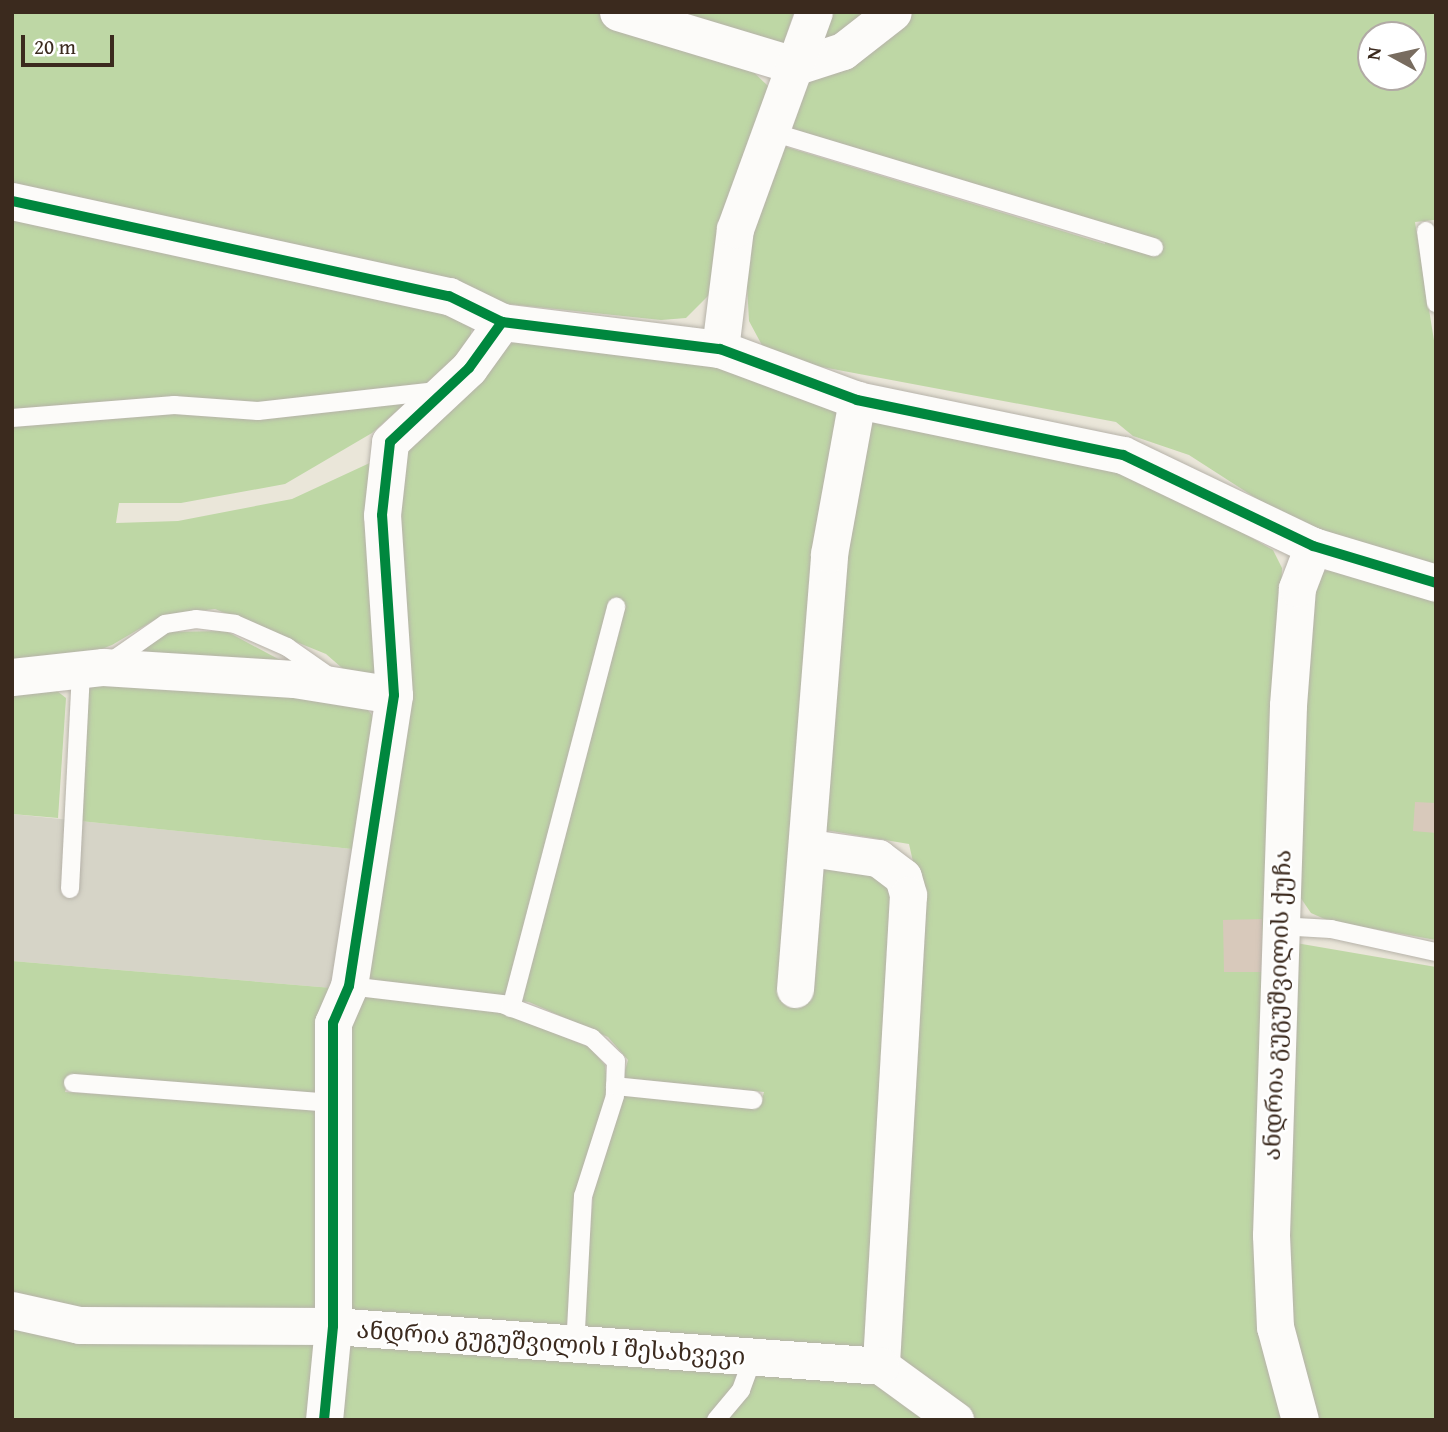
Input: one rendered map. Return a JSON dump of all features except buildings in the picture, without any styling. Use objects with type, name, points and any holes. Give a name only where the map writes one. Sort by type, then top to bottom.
[{"type":"street","points":[[618,12],[797,66],[843,51],[892,12]]},
{"type":"street","points":[[720,349],[735,229],[797,66],[814,12]]},
{"type":"street","points":[[12,201],[449,296],[502,322],[720,349],[857,400],[1123,455],[1313,546],[1436,583]]},
{"type":"street","points":[[324,1420],[333,1326],[333,1023],[349,986],[394,695],[382,515],[390,442],[441,390],[468,368],[502,322]]},
{"type":"street","points":[[795,989],[810,848],[810,766],[829,554],[857,400]]},
{"type":"street","name":"ანდრია გუგუშვილის ქუჩა","points":[[1300,1420],[1275,1327],[1271,1248],[1279,926],[1297,588],[1313,546]]},
{"type":"street","points":[[12,677],[92,671],[343,687],[394,695]]},
{"type":"street","points":[[810,848],[878,858],[903,877],[908,895],[881,1366],[955,1420]]},
{"type":"street","name":"ანდრია გუგუშვილის I შესახვევი","points":[[12,1310],[79,1325],[333,1326],[575,1348],[881,1366]]},
{"type":"lane","points":[[772,132],[1154,247]]},
{"type":"lane","points":[[1426,231],[1436,303]]},
{"type":"lane","points":[[12,418],[174,405],[258,411],[441,390]]},
{"type":"lane","points":[[511,1008],[616,607]]},
{"type":"lane","points":[[70,889],[92,671],[165,624],[196,619],[235,624],[287,647],[343,687]]},
{"type":"lane","points":[[1279,926],[1331,929],[1436,952]]},
{"type":"lane","points":[[349,986],[511,1008],[592,1038],[616,1061],[615,1086],[583,1196],[575,1348]]},
{"type":"lane","points":[[73,1083],[333,1103]]},
{"type":"lane","points":[[615,1086],[753,1100]]},
{"type":"lane","points":[[716,1420],[741,1390],[752,1359]]},
{"type":"shaded area","points":[[12,814],[362,850],[332,988],[12,961]]},
{"type":"green space","points":[[12,12],[596,12],[736,55],[768,86],[714,290],[686,318],[661,320],[480,301],[12,195]]},
{"type":"green space","points":[[655,12],[794,12],[782,48]]},
{"type":"green space","points":[[826,12],[882,12],[814,46]]},
{"type":"green space","points":[[905,12],[1436,12],[1436,233],[1434,220],[1415,222],[1436,353],[1436,571],[1310,533],[1189,455],[1133,436],[1116,422],[790,361],[764,349],[749,321],[746,268],[758,212],[783,146],[1105,244],[1107,226],[786,127],[803,84]]},
{"type":"green space","points":[[12,211],[427,302],[472,326],[470,341],[454,360],[372,433],[285,484],[181,503],[119,503],[116,523],[178,521],[292,499],[374,461],[382,653],[374,675],[349,674],[326,654],[215,609],[163,615],[112,645],[63,664],[12,663]]},
{"type":"green space","points":[[585,338],[721,357],[839,403],[821,856],[891,871],[874,1353],[582,1334],[594,1184],[621,1091],[760,1106],[764,1092],[623,1078],[628,1060],[608,1037],[529,1002],[358,980],[398,456],[487,359],[514,342]]},
{"type":"green space","points":[[864,417],[1120,463],[1273,550],[1282,568],[1263,1063],[1282,1420],[973,1420],[894,1359],[921,897],[909,844],[825,830],[835,585]]},
{"type":"green space","points":[[1344,567],[1436,595],[1436,940],[1329,921],[1311,913],[1291,884],[1309,604],[1322,572]]},
{"type":"green space","points":[[226,631],[306,674],[130,660],[163,632]]},
{"type":"green space","points":[[108,675],[358,698],[372,715],[377,740],[362,850],[80,821],[88,690]]},
{"type":"green space","points":[[48,684],[66,698],[58,818],[12,814],[12,687]]},
{"type":"green space","points":[[1296,943],[1436,967],[1436,1420],[1310,1420],[1288,1303]]},
{"type":"green space","points":[[12,961],[332,988],[321,1093],[70,1076],[65,1092],[322,1109],[319,1317],[81,1316],[12,1300]]},
{"type":"green space","points":[[356,995],[496,1009],[589,1047],[605,1065],[608,1089],[570,1338],[343,1321],[341,1031]]},
{"type":"green space","points":[[12,1316],[320,1338],[312,1420],[12,1420]]},
{"type":"green space","points":[[345,1338],[879,1375],[938,1420],[335,1420]]},
{"type":"cycle path","points":[[12,201],[449,296],[502,322],[720,349],[857,400],[1123,455],[1313,546],[1436,583]]},
{"type":"cycle path","points":[[324,1420],[333,1326],[333,1023],[349,986],[394,695],[382,515],[390,442],[469,368],[502,322]]}]
